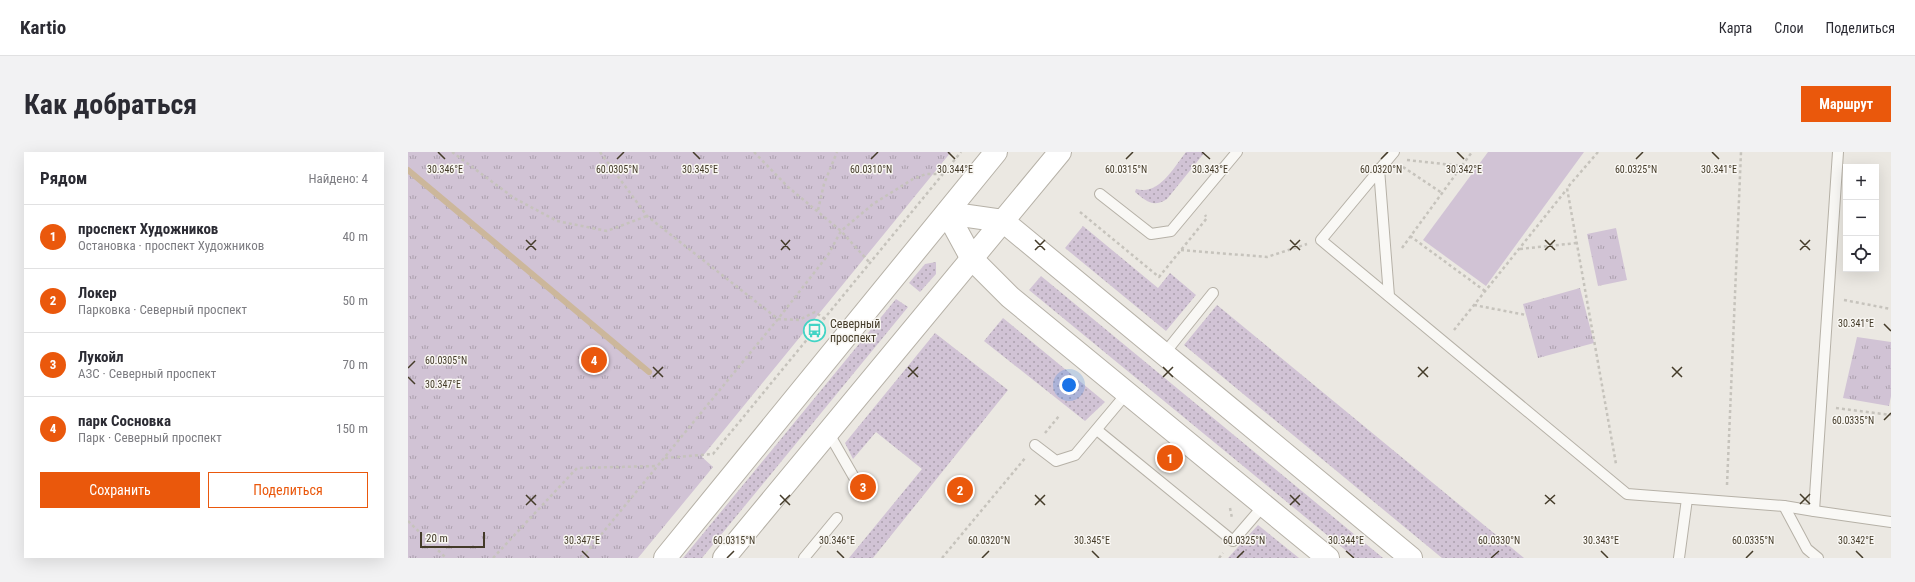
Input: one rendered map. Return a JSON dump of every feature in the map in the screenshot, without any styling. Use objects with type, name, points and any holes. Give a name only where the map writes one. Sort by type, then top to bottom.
[{"type":"street","points":[[665,558],[996,152]]},
{"type":"street","points":[[724,558],[1060,152]]},
{"type":"street","points":[[947,213],[1003,221],[1411,558]]},
{"type":"street","points":[[947,213],[972,259],[1010,297],[1328,558]]},
{"type":"lane","points":[[1100,194],[1151,234],[1171,231],[1237,152]]},
{"type":"lane","points":[[1814,511],[1838,152]]},
{"type":"lane","points":[[1391,155],[1321,240],[1627,494],[1784,506],[1891,522]]},
{"type":"lane","points":[[1379,169],[1389,296]]},
{"type":"lane","points":[[1164,354],[1213,293]]},
{"type":"lane","points":[[1035,445],[1056,461],[1075,455],[1127,393]]},
{"type":"lane","points":[[1096,430],[1233,541],[1264,505]]},
{"type":"lane","points":[[828,432],[855,479]]},
{"type":"lane","points":[[1679,558],[1687,499]]},
{"type":"lane","points":[[1784,506],[1807,549],[1818,558]]},
{"type":"lane","points":[[804,558],[837,518]]},
{"type":"path","points":[[452,152],[514,198],[557,221],[607,231],[647,216]]},
{"type":"path","points":[[600,152],[647,216],[778,319],[799,320],[815,312],[824,319]]},
{"type":"path","points":[[754,152],[788,187],[818,210],[841,231],[870,263]]},
{"type":"path","points":[[818,210],[824,184],[837,152]]},
{"type":"path","points":[[664,458],[713,454],[961,152]]},
{"type":"path","points":[[1387,268],[1472,152]]},
{"type":"path","points":[[1444,342],[1567,188],[1598,152]]},
{"type":"path","points":[[1726,502],[1741,152]]},
{"type":"path","points":[[1391,155],[1462,166]]},
{"type":"path","points":[[1391,155],[1442,193]]},
{"type":"path","points":[[582,558],[778,319],[828,255],[841,231],[873,204],[913,179],[926,174],[943,174]]},
{"type":"path","points":[[1567,188],[1620,488]]},
{"type":"path","points":[[1410,236],[1485,291]]},
{"type":"path","points":[[1181,250],[1267,257],[1321,240]]},
{"type":"path","points":[[1519,249],[1577,243]]},
{"type":"path","points":[[1828,296],[1891,309]]},
{"type":"path","points":[[1474,305],[1526,315]]},
{"type":"path","points":[[1821,406],[1891,415]]},
{"type":"path","points":[[942,558],[1059,416]]},
{"type":"path","points":[[493,558],[577,468],[658,466]]},
{"type":"path","points":[[1219,558],[1233,541],[1232,509],[1225,504]]},
{"type":"path","points":[[408,521],[446,558]]},
{"type":"green space","points":[[408,152],[951,152],[702,457],[713,467],[638,558],[408,558]]},
{"type":"green space","points":[[1186,152],[1205,152],[1167,199],[1162,202],[1154,203],[1146,201],[1135,192],[1136,189],[1144,190],[1159,184],[1171,172]]},
{"type":"green space","points":[[1488,152],[1584,152],[1486,286],[1423,240]]},
{"type":"green space","points":[[1083,226],[1158,288],[1170,273],[1196,295],[1166,331],[1065,248]]},
{"type":"green space","points":[[1616,228],[1627,280],[1598,286],[1587,234]]},
{"type":"green space","points":[[936,262],[936,274],[920,292],[909,283],[925,264]]},
{"type":"green space","points":[[1041,276],[1383,558],[1355,558],[1029,290]]},
{"type":"green space","points":[[1580,288],[1594,343],[1538,358],[1523,304]]},
{"type":"green space","points":[[896,299],[908,307],[702,558],[683,558]]},
{"type":"green space","points":[[1217,305],[1524,558],[1442,558],[1184,345]]},
{"type":"green space","points":[[1003,318],[1105,402],[1085,421],[984,341]]},
{"type":"green space","points":[[935,333],[1008,390],[873,558],[849,558],[922,469],[876,432],[853,459],[845,443]]},
{"type":"green space","points":[[1857,337],[1891,342],[1891,396],[1889,406],[1843,398]]},
{"type":"green space","points":[[1258,525],[1299,558],[1228,558]]},
{"type":"waterway","points":[[408,170],[649,372]]},
{"type":"place","name":"Северный проспект","points":[[815,331]]},
{"type":"place","name":"парк Сосновка","points":[[594,360]]},
{"type":"place","name":"проспект Художников","points":[[1170,458]]},
{"type":"place","name":"Лукойл","points":[[863,487]]},
{"type":"place","name":"Локер","points":[[960,490]]}]
